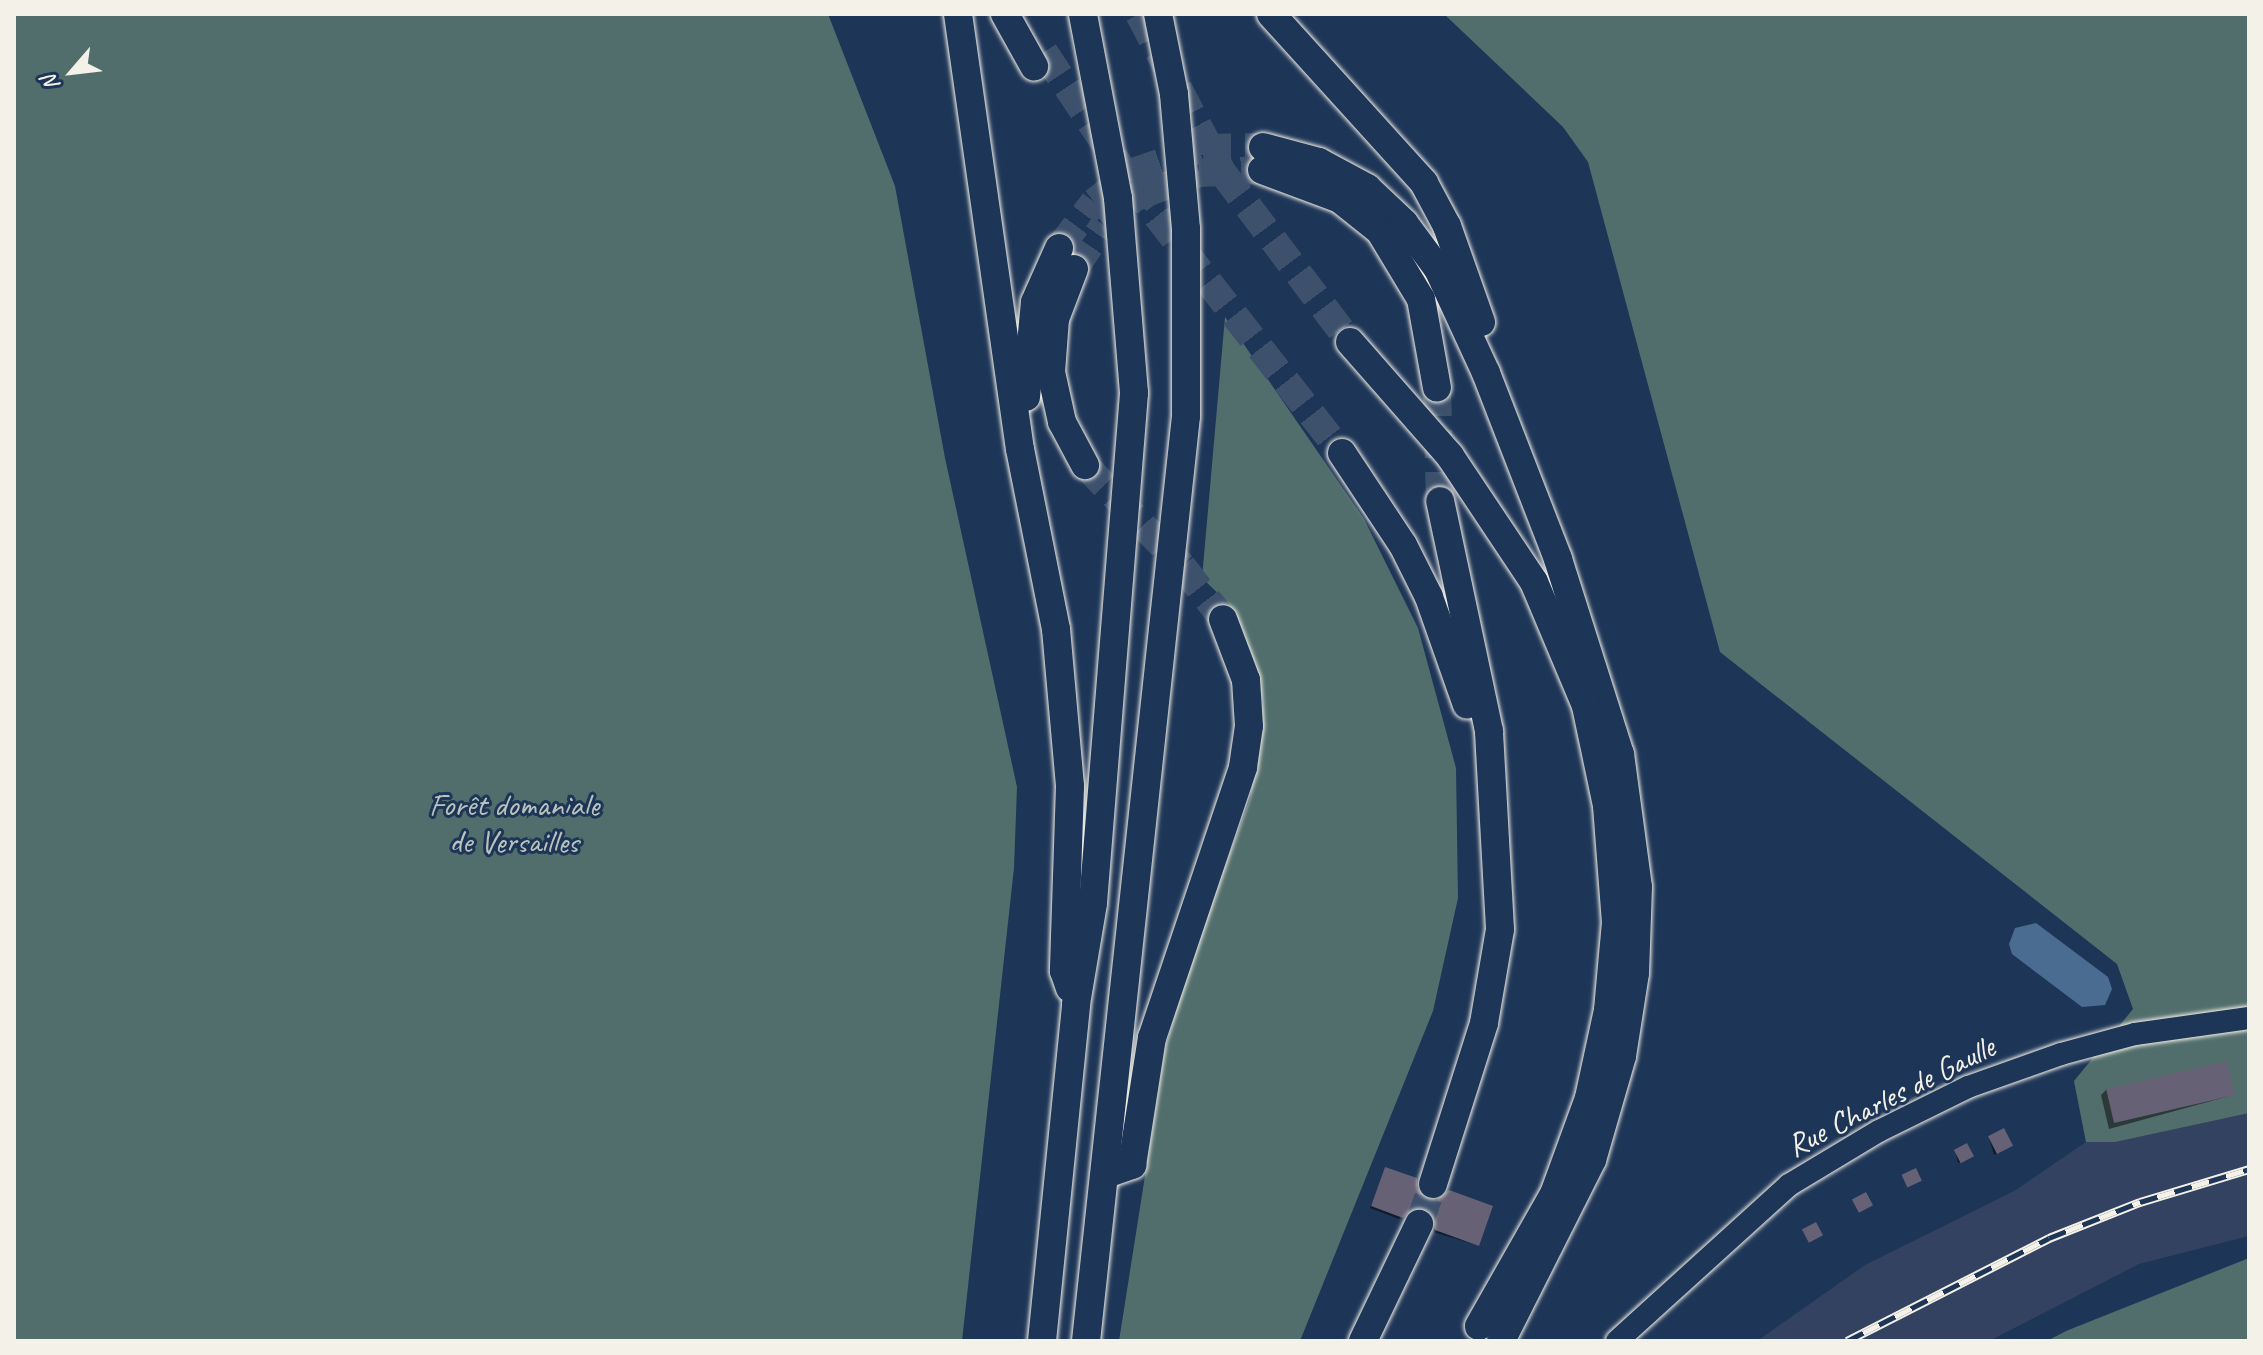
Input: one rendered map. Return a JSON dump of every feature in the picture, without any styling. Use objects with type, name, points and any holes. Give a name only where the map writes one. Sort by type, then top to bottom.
[{"type":"highway","points":[[958,14],[1020,449],[1056,629]]},
{"type":"highway","points":[[1005,14],[1039,59],[1024,14]]},
{"type":"highway","points":[[1042,1341],[1076,1004],[1093,903],[1133,435],[1131,327],[1102,97],[1083,14]]},
{"type":"highway","points":[[1086,1341],[1186,416],[1186,229],[1174,94],[1158,14]]},
{"type":"highway","points":[[1271,14],[1298,49],[1406,159],[1436,204],[1461,262],[1610,712],[1629,799],[1638,887],[1635,973],[1622,1056],[1592,1160],[1490,1334]]},
{"type":"highway","points":[[1437,388],[1421,299],[1380,231],[1340,199],[1262,159],[1319,162],[1367,188],[1422,245],[1467,327],[1558,559]]},
{"type":"highway","points":[[1076,1004],[1064,971],[1070,786],[1056,629],[1026,385],[1035,302],[1067,258],[1055,319],[1051,372],[1062,422],[1085,465]]},
{"type":"highway","points":[[1350,342],[1450,456],[1534,582],[1586,706],[1607,806],[1616,922],[1608,1010],[1589,1098],[1554,1194],[1490,1334]]},
{"type":"highway","points":[[1342,453],[1403,545],[1429,597],[1476,741],[1497,852]]},
{"type":"highway","points":[[1433,1184],[1484,1023],[1500,929],[1489,731],[1440,501]]},
{"type":"highway","points":[[1106,1174],[1132,1165],[1152,1038],[1243,767],[1249,726],[1246,680],[1223,619]]},
{"type":"highway","points":[[1363,1341],[1419,1224]]},
{"type":"main road","name":"Rue Charles de Gaulle","points":[[1617,1341],[1789,1185],[1879,1131],[1968,1087],[2061,1054],[2135,1034],[2249,1018]]},
{"type":"shaded area","points":[[2036,923],[2108,977],[2112,989],[2105,1005],[2082,1007],[2012,954],[2009,944],[2015,928]]},
{"type":"shaded area","points":[[2249,1045],[2249,1236],[2139,1264],[1989,1341],[1757,1341],[1865,1265],[2014,1191],[2086,1142],[2074,1081],[2196,1051]]},
{"type":"green space","name":"Forêt domaniale de Versailles","points":[[14,14],[828,14],[895,186],[945,458],[1017,787],[1014,868],[962,1341],[14,1341]]},
{"type":"green space","points":[[1444,14],[2249,14],[2249,1113],[2115,1142],[2086,1142],[2074,1081],[2133,1009],[2117,964],[1720,652],[1588,162],[1563,127]]},
{"type":"green space","points":[[1225,317],[1364,519],[1418,628],[1456,768],[1458,898],[1433,1011],[1300,1341],[1119,1341],[1165,1049],[1194,950],[1250,799],[1258,751],[1263,702],[1256,665],[1226,601],[1202,578]]},
{"type":"green space","points":[[2249,1258],[2249,1341],[2047,1341],[2066,1331]]},
{"type":"building","points":[[2227,1061],[2235,1095],[2114,1123],[2106,1089]]},
{"type":"building","points":[[2004,1128],[2013,1146],[1997,1154],[1988,1136]]},
{"type":"building","points":[[1967,1143],[1974,1156],[1961,1163],[1954,1150]]},
{"type":"building","points":[[1385,1167],[1417,1178],[1417,1188],[1427,1200],[1437,1200],[1449,1190],[1493,1206],[1479,1246],[1435,1230],[1433,1215],[1426,1208],[1410,1210],[1403,1218],[1371,1206]]},
{"type":"building","points":[[1916,1168],[1922,1181],[1907,1187],[1901,1175]]},
{"type":"building","points":[[1866,1192],[1873,1205],[1859,1213],[1852,1200]]},
{"type":"building","points":[[1816,1222],[1823,1235],[1809,1243],[1802,1230]]},
{"type":"tunnel","points":[[1139,14],[1223,173],[1350,342]]},
{"type":"tunnel","points":[[1044,52],[1131,183],[1342,453]]},
{"type":"tunnel","points":[[1059,248],[1094,202],[1133,172],[1203,148],[1263,147]]},
{"type":"tunnel","points":[[1074,269],[1104,225],[1147,193],[1199,173],[1262,170]]},
{"type":"tunnel","points":[[1437,388],[1440,501]]},
{"type":"tunnel","points":[[1085,465],[1182,566],[1223,619]]},
{"type":"tunnel","points":[[1419,1224],[1433,1184]]},
{"type":"railway","points":[[1847,1341],[2049,1238],[2140,1202],[2249,1169]]}]
